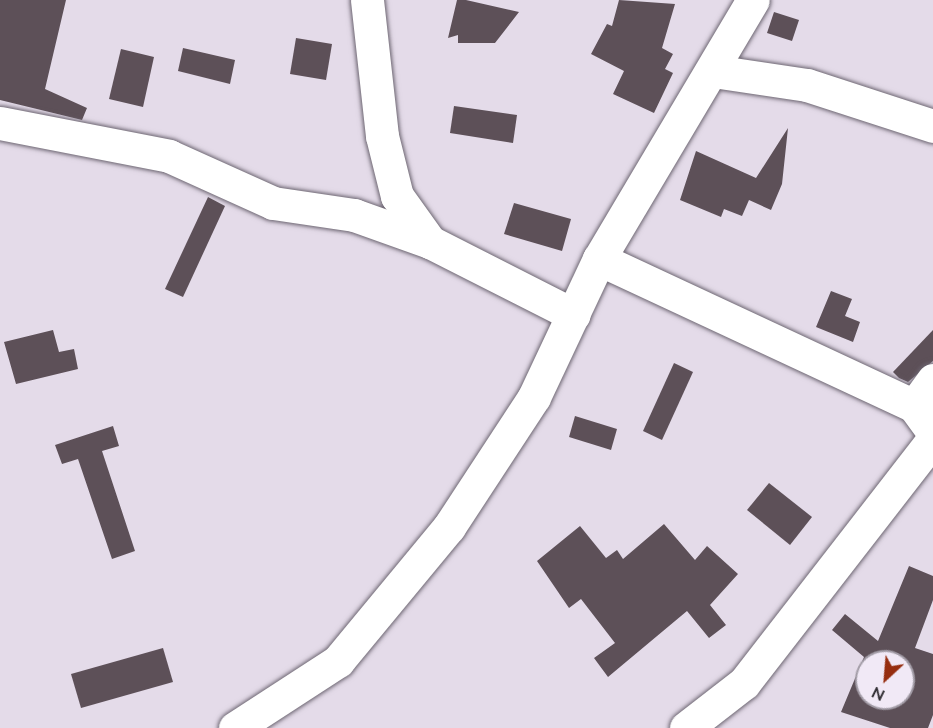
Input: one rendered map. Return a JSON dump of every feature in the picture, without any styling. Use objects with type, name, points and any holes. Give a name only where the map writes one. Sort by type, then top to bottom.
[{"type":"street","points":[[367,0],[382,136],[397,196],[430,242]]},
{"type":"street","points":[[235,728],[338,661],[449,527],[534,398],[599,259],[714,71],[753,0]]},
{"type":"street","points":[[714,71],[807,85],[933,126]]},
{"type":"street","points":[[0,123],[169,156],[273,203],[354,215],[430,242],[574,315]]},
{"type":"street","points":[[599,259],[924,393],[933,432]]},
{"type":"street","points":[[686,728],[744,683],[933,440]]},
{"type":"building","points":[[0,0],[66,0],[45,89],[87,108],[82,120],[0,100]]},
{"type":"building","points":[[457,0],[519,12],[495,43],[458,43],[458,35],[448,38]]},
{"type":"building","points":[[619,0],[675,4],[662,48],[673,54],[665,69],[673,73],[654,113],[613,94],[624,71],[591,54],[607,24],[612,26]]},
{"type":"building","points":[[774,12],[799,20],[792,41],[767,33]]},
{"type":"building","points":[[296,38],[332,44],[326,80],[290,74]]},
{"type":"building","points":[[183,48],[235,60],[230,84],[178,71]]},
{"type":"building","points":[[121,49],[154,57],[143,107],[109,99]]},
{"type":"building","points":[[454,106],[517,115],[513,143],[450,133]]},
{"type":"building","points":[[788,128],[782,184],[771,210],[749,200],[742,216],[724,209],[721,217],[680,200],[696,151],[756,178]]},
{"type":"building","points":[[208,197],[225,206],[183,297],[165,289]]},
{"type":"building","points":[[514,203],[571,219],[562,251],[504,234]]},
{"type":"building","points":[[831,291],[852,299],[845,316],[860,322],[853,342],[816,327]]},
{"type":"building","points":[[53,330],[59,352],[74,349],[78,369],[16,384],[4,342]]},
{"type":"building","points":[[933,330],[933,361],[908,382],[899,378],[893,372]]},
{"type":"building","points":[[674,363],[693,372],[662,440],[643,431]]},
{"type":"building","points":[[575,416],[617,429],[611,450],[569,437]]},
{"type":"building","points":[[113,426],[119,446],[102,451],[135,551],[112,559],[78,459],[62,464],[55,445]]},
{"type":"building","points":[[769,483],[812,517],[790,545],[747,510]]},
{"type":"building","points":[[664,524],[695,560],[707,546],[738,574],[710,605],[726,625],[709,638],[687,611],[608,677],[594,658],[615,643],[581,599],[569,608],[537,561],[580,526],[606,558],[617,550],[623,559]]},
{"type":"building","points":[[909,566],[933,576],[933,600],[915,648],[933,654],[933,715],[928,728],[890,728],[841,712],[855,679],[855,710],[915,710],[915,650],[856,650],[832,630],[845,614],[878,641]]},
{"type":"building","points":[[163,648],[173,682],[81,708],[71,674]]}]
